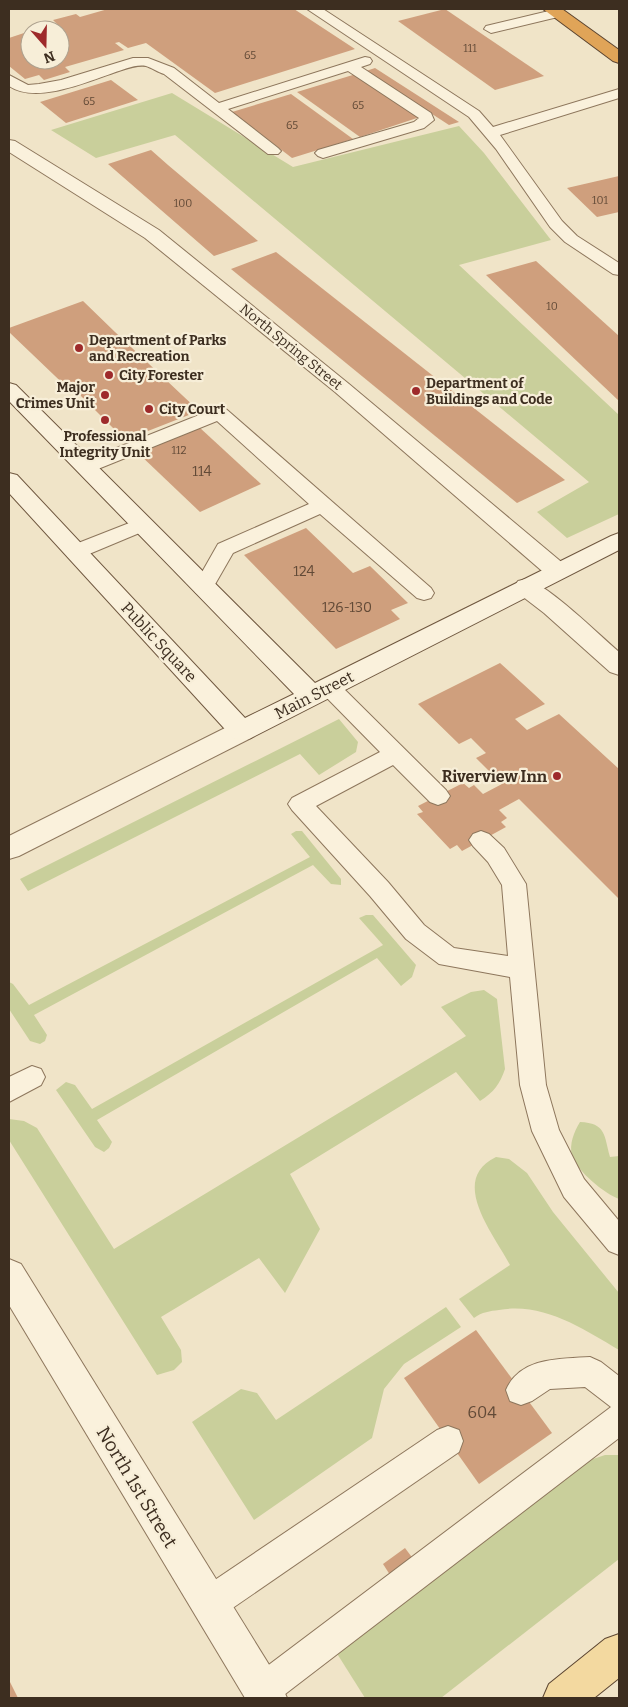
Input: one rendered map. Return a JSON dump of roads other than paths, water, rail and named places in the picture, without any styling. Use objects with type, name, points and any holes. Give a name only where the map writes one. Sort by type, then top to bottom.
[{"type":"highway","points":[[554,11],[619,58]]},
{"type":"main road","points":[[563,1698],[619,1653]]},
{"type":"street","name":"North Spring Street","points":[[9,144],[152,234],[342,388],[557,571]]},
{"type":"street","points":[[9,389],[204,588],[320,692]]},
{"type":"street","name":"Public Square","points":[[9,480],[242,731]]},
{"type":"street","name":"Main Street","points":[[9,848],[619,541]]},
{"type":"street","points":[[526,587],[552,607],[619,666]]},
{"type":"street","name":"North 1st Street","points":[[9,1275],[265,1695]]},
{"type":"lane","points":[[314,9],[474,114],[490,132],[556,224],[571,239],[619,270]]},
{"type":"lane","points":[[491,29],[554,11]]},
{"type":"lane","points":[[217,108],[384,54]]},
{"type":"lane","points":[[9,79],[20,87],[31,89],[46,88],[133,62],[148,62],[169,72],[273,151]]},
{"type":"lane","points":[[323,154],[419,125],[427,120],[426,116],[350,66]]},
{"type":"lane","points":[[490,132],[619,93]]},
{"type":"lane","points":[[86,467],[219,413],[424,593]]},
{"type":"lane","points":[[204,588],[225,549],[322,505]]},
{"type":"lane","points":[[76,552],[142,524]]},
{"type":"lane","points":[[320,692],[396,754],[438,796]]},
{"type":"lane","points":[[396,754],[300,804],[379,889],[415,932],[448,957],[522,968]]},
{"type":"lane","points":[[481,840],[496,855],[514,884],[533,1085],[546,1131],[574,1188],[619,1242]]},
{"type":"lane","points":[[9,1090],[32,1077]]},
{"type":"lane","points":[[521,1390],[545,1374],[590,1372],[619,1395]]},
{"type":"lane","points":[[265,1695],[619,1419]]},
{"type":"lane","points":[[209,1604],[448,1441]]},
{"type":"place","name":"Department of Parks and Recreation","points":[[79,348]]},
{"type":"place","name":"City Forester","points":[[109,375]]},
{"type":"place","name":"Department of Buildings and Code","points":[[416,391]]},
{"type":"place","name":"Major Crimes Unit","points":[[105,395]]},
{"type":"place","name":"City Court","points":[[149,409]]},
{"type":"place","name":"Professional Integrity Unit","points":[[105,420]]},
{"type":"place","name":"Riverview Inn","points":[[557,776]]}]
